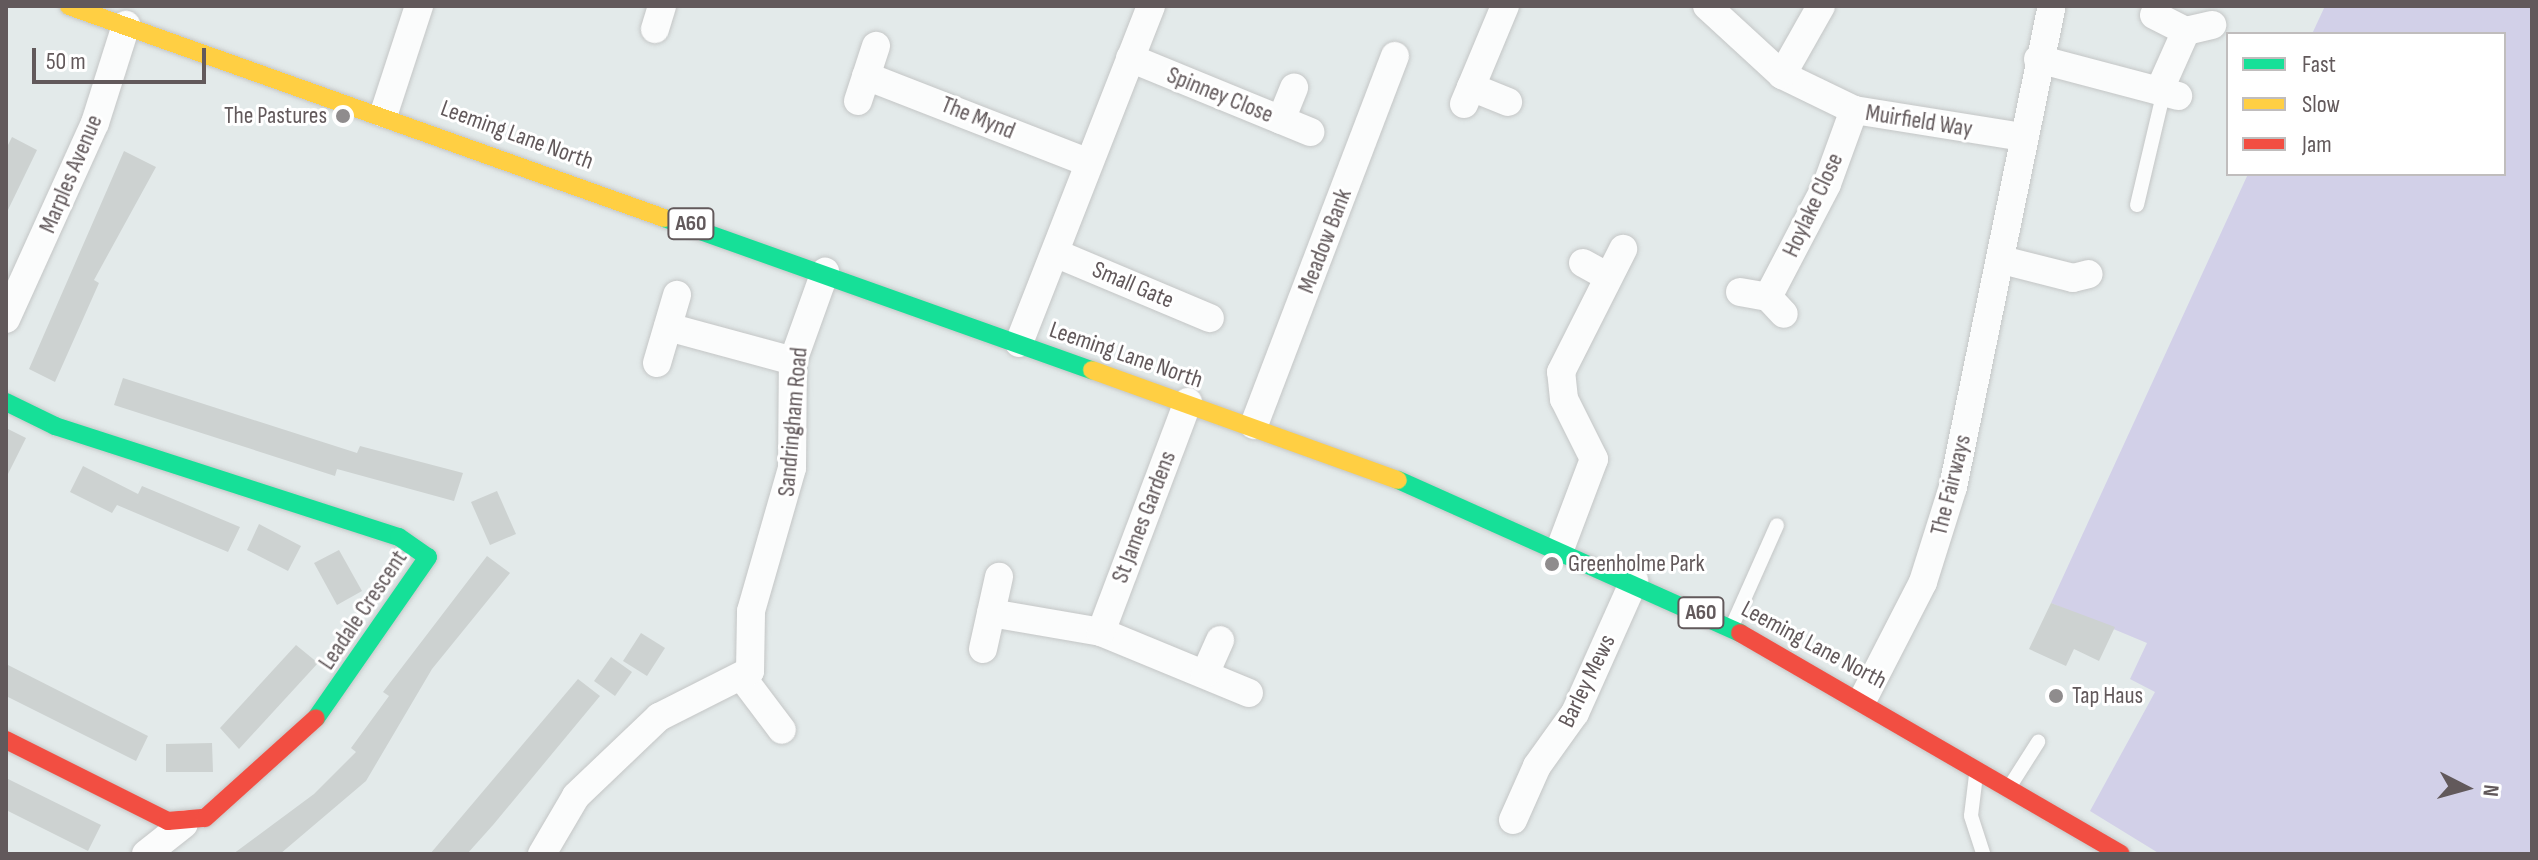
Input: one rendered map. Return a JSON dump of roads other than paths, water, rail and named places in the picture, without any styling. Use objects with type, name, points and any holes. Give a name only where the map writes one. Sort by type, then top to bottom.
[{"type":"main road","name":"Leeming Lane North","points":[[69,6],[384,113],[1254,425],[1560,549],[1732,628],[1864,697],[2121,854]]},
{"type":"main road","name":"Leadale Crescent","points":[[6,402],[55,426],[399,537],[428,557],[305,734],[205,818],[184,824]]},
{"type":"main road","points":[[6,740],[184,824]]},
{"type":"street","points":[[1019,343],[1151,6]]},
{"type":"street","points":[[1505,6],[1468,95],[1508,102]]},
{"type":"street","name":"Muirfield Way","points":[[1707,6],[1782,75],[1854,110],[2023,137]]},
{"type":"street","points":[[1782,75],[1821,6]]},
{"type":"street","name":"The Fairways","points":[[1864,697],[1940,533],[2002,260],[2038,59],[2052,6]]},
{"type":"street","points":[[384,113],[409,9]]},
{"type":"street","points":[[2038,59],[2167,92],[2199,28],[2154,15]]},
{"type":"street","name":"Marples Avenue","points":[[6,319],[89,136],[126,25]]},
{"type":"street","name":"The Mynd","points":[[876,46],[862,88],[1089,163]]},
{"type":"street","name":"Meadow Bank","points":[[1254,425],[1395,56]]},
{"type":"street","name":"Spinney Close","points":[[1130,58],[1310,132]]},
{"type":"street","points":[[1281,120],[1294,87]]},
{"type":"street","name":"Hoylake Close","points":[[1764,301],[1827,184],[1854,110]]},
{"type":"street","points":[[1560,549],[1594,459],[1564,399],[1561,372],[1623,249]]},
{"type":"street","name":"Small Gate","points":[[1055,253],[1210,318]]},
{"type":"street","points":[[2002,260],[2073,278],[2089,274]]},
{"type":"street","points":[[1583,263],[1608,277]]},
{"type":"street","name":"Sandringham Road","points":[[742,677],[750,671],[751,611],[764,556],[785,510],[793,361],[825,272]]},
{"type":"street","points":[[657,363],[677,295]]},
{"type":"street","points":[[668,327],[793,361]]},
{"type":"street","name":"St James Gardens","points":[[1101,632],[1188,402]]},
{"type":"street","points":[[983,649],[999,577]]},
{"type":"street","name":"Barley Mews","points":[[1513,820],[1537,766],[1575,713],[1634,581]]},
{"type":"street","points":[[991,613],[1101,632],[1249,693]]},
{"type":"street","points":[[1205,674],[1220,640]]},
{"type":"street","points":[[542,854],[576,796],[659,717],[742,677],[782,730]]},
{"type":"street","points":[[146,854],[184,824]]},
{"type":"lane","points":[[2137,205],[2167,92]]},
{"type":"lane","points":[[1732,628],[1777,525]]},
{"type":"lane","points":[[2010,786],[2038,742]]},
{"type":"lane","points":[[1978,767],[1971,816],[1983,854]]},
{"type":"place","name":"The Pastures","points":[[343,116]]},
{"type":"place","name":"Greenholme Park","points":[[1552,564]]},
{"type":"place","name":"Tap Haus","points":[[2056,696]]}]
